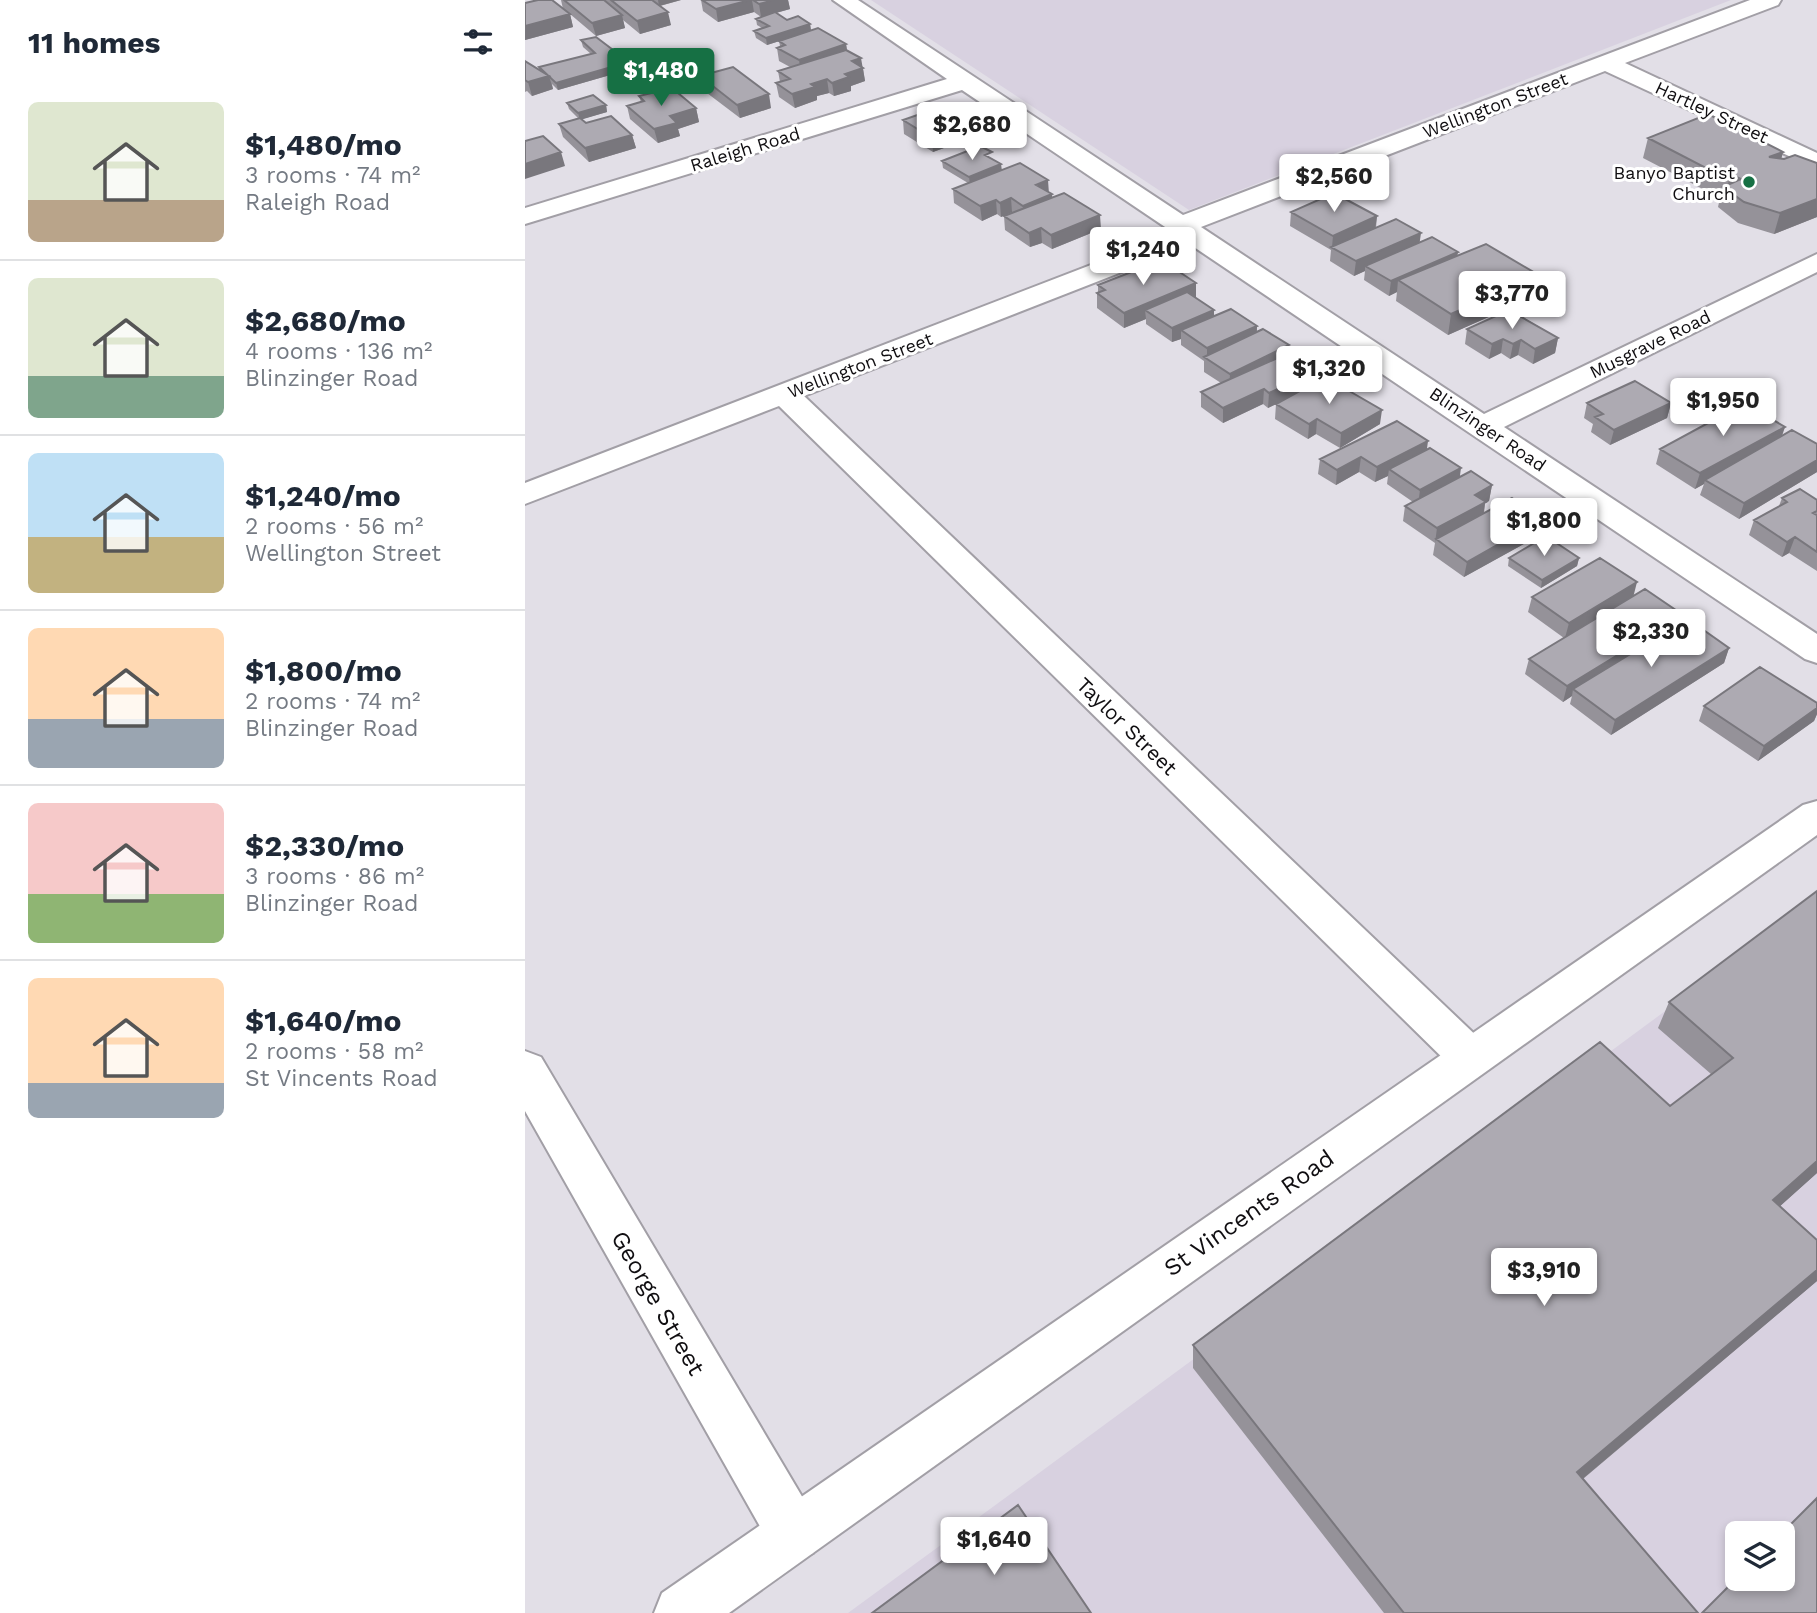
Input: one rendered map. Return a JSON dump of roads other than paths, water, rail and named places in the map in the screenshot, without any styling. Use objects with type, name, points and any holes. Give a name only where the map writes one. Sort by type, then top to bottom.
[{"type":"street","name":"Blinzinger Road","points":[[844,0],[1817,651]]},
{"type":"street","name":"Wellington Street","points":[[525,494],[784,394],[1188,230],[1770,0]]},
{"type":"street","name":"Hartley Street","points":[[1607,63],[1817,162]]},
{"type":"street","name":"Raleigh Road","points":[[525,216],[966,81]]},
{"type":"street","name":"Musgrave Road","points":[[1483,426],[1817,262]]},
{"type":"street","name":"Taylor Street","points":[[784,394],[1470,1058]]},
{"type":"street","name":"St Vincents Road","points":[[682,1613],[1817,815]]},
{"type":"street","name":"George Street","points":[[525,1070],[793,1534]]},
{"type":"place","name":"Banyo Baptist Church","points":[[1749,182]]}]
